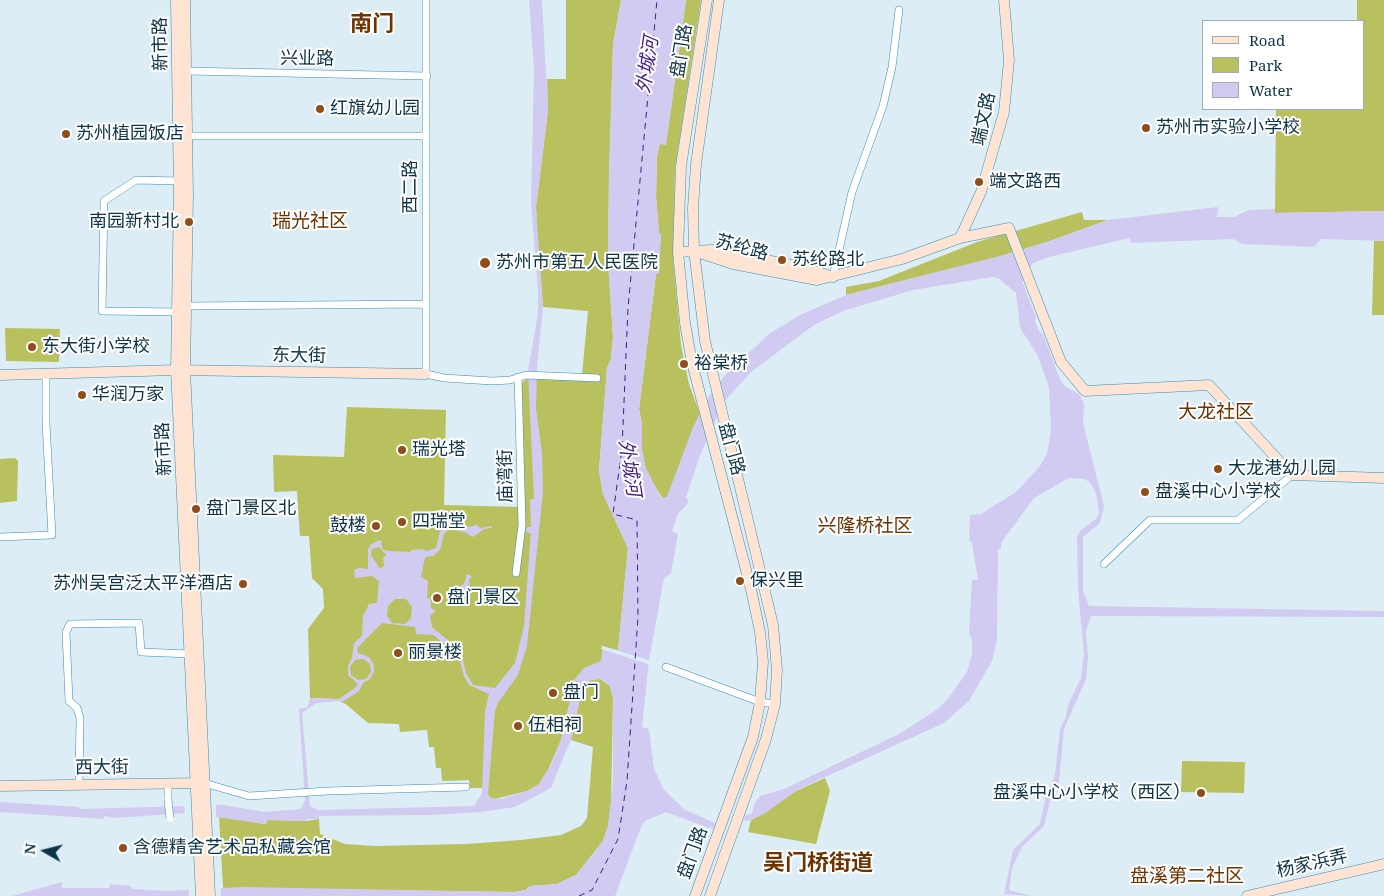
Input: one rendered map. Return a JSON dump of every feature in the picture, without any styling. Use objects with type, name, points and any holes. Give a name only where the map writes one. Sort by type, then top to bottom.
[{"type":"main road","name":"新市路","points":[[176,0],[183,136],[181,370],[190,654],[200,783]]},
{"type":"main road","name":"新市路","points":[[183,309],[179,181],[186,72],[185,0]]},
{"type":"main road","name":"盘门路","points":[[694,896],[753,737],[760,702],[763,662],[760,632],[700,398],[685,323],[678,252],[681,166],[707,0]]},
{"type":"main road","name":"盘门路","points":[[710,896],[763,748],[774,704],[777,660],[773,625],[711,372],[702,321],[694,251],[693,208],[696,164],[719,0]]},
{"type":"main road","name":"端文路","points":[[960,238],[981,192],[1004,112],[1008,84],[1009,48],[1004,0]]},
{"type":"main road","points":[[833,277],[902,259],[960,238],[1008,228],[1061,362],[1084,391],[1209,385],[1292,475],[1384,478]]},
{"type":"main road","name":"苏纶路","points":[[678,252],[711,250],[803,268],[833,277]]},
{"type":"main road","name":"新市路","points":[[181,370],[201,803],[202,896]]},
{"type":"main road","name":"东大街","points":[[0,375],[181,370],[426,374]]},
{"type":"main road","name":"西大街","points":[[0,786],[200,783]]},
{"type":"main road","name":"新市路","points":[[201,803],[210,896]]},
{"type":"main road","name":"杨家浜弄","points":[[1247,896],[1277,893],[1384,864]]},
{"type":"street","name":"西二路","points":[[426,0],[426,374]]},
{"type":"street","points":[[833,277],[852,192],[883,106],[892,67],[898,10]]},
{"type":"street","name":"兴业路","points":[[186,72],[427,76]]},
{"type":"street","points":[[183,136],[426,136]]},
{"type":"street","points":[[179,181],[136,180],[104,201],[102,311],[425,304]]},
{"type":"street","points":[[0,537],[52,535],[46,423],[46,374]]},
{"type":"street","name":"东大街","points":[[426,374],[444,378],[492,381],[540,374],[597,378]]},
{"type":"street","name":"庙湾街","points":[[516,573],[522,525],[522,376]]},
{"type":"street","points":[[1104,564],[1150,520],[1238,520],[1292,475]]},
{"type":"street","points":[[79,785],[80,718],[77,708],[69,701],[66,632],[70,624],[139,622],[141,652],[190,654]]},
{"type":"street","points":[[666,667],[760,702],[774,704]]},
{"type":"street","points":[[200,783],[249,796],[297,792],[466,788]]},
{"type":"street","points":[[168,784],[170,818]]},
{"type":"green space","name":"盘门景区","points":[[566,0],[621,0],[613,45],[609,176],[608,261],[613,337],[611,359],[607,368],[599,471],[603,494],[628,548],[618,651],[575,679],[561,740],[548,770],[539,784],[527,791],[495,799],[490,798],[483,788],[470,788],[469,780],[442,781],[441,768],[436,768],[434,747],[429,747],[427,730],[400,732],[399,724],[368,723],[347,705],[336,699],[310,698],[308,629],[324,608],[323,589],[312,578],[309,536],[300,536],[297,491],[274,492],[273,455],[344,457],[347,407],[446,410],[444,505],[520,507],[520,384],[527,379],[582,375],[588,311],[543,307],[537,234],[536,207],[548,110],[547,79],[566,79]]},
{"type":"green space","points":[[686,0],[701,0],[675,169],[673,257],[681,345],[689,384],[700,414],[667,497],[663,499],[648,475],[645,466],[639,409],[656,274],[658,274],[661,234],[659,234],[656,196],[657,157],[660,143],[666,144]]},
{"type":"green space","points":[[1357,0],[1384,0],[1384,211],[1275,213],[1276,110],[1364,110],[1364,20],[1357,20]]},
{"type":"green space","points":[[1082,212],[1084,220],[1108,220],[1047,242],[997,257],[846,295],[846,287],[879,281],[977,242]]},
{"type":"green space","points":[[1374,241],[1384,241],[1384,315],[1372,315]]},
{"type":"green space","name":"东大街小学校","points":[[5,328],[60,329],[59,362],[6,361]]},
{"type":"green space","points":[[15,458],[18,461],[17,501],[0,503],[0,459]]},
{"type":"green space","points":[[600,679],[610,686],[613,698],[611,805],[608,826],[603,841],[576,875],[557,884],[530,886],[526,890],[514,892],[223,888],[219,816],[265,824],[268,820],[306,821],[319,819],[320,834],[345,844],[375,846],[466,844],[521,840],[561,835],[581,826],[587,818],[593,747],[571,740],[582,688],[590,680]]},
{"type":"green space","points":[[1182,761],[1245,762],[1244,793],[1181,792]]},
{"type":"green space","points":[[825,778],[830,791],[816,844],[748,832],[751,820],[794,792]]},
{"type":"water","name":"外城河","points":[[529,0],[542,0],[548,110],[536,208],[543,307],[537,367],[536,409],[542,453],[543,492],[527,646],[518,675],[498,703],[495,711],[488,793],[490,798],[501,799],[527,791],[539,784],[552,763],[561,740],[575,679],[584,668],[601,661],[603,646],[618,650],[628,548],[603,494],[599,471],[607,368],[611,359],[613,337],[608,261],[609,176],[613,45],[621,0],[686,0],[666,145],[660,144],[657,157],[656,196],[659,233],[661,234],[659,274],[656,274],[639,409],[645,466],[661,498],[667,497],[693,427],[709,396],[726,374],[770,333],[802,314],[846,295],[997,257],[1047,242],[1108,220],[1218,207],[1217,217],[1234,217],[1249,210],[1275,209],[1275,213],[1384,211],[1384,241],[1321,239],[1314,247],[1243,244],[1233,239],[1131,243],[1129,238],[1049,257],[1033,263],[1022,281],[1036,317],[1035,322],[1039,331],[1043,334],[1061,382],[1079,394],[1084,403],[1083,423],[1104,506],[1100,523],[1083,537],[1083,590],[1089,606],[1384,611],[1384,617],[1091,616],[1086,631],[1088,657],[1086,679],[1064,729],[1059,781],[1050,801],[1044,826],[1022,847],[1012,868],[1009,890],[1032,896],[1004,894],[1013,850],[1040,824],[1046,796],[1055,775],[1060,729],[1066,717],[1068,705],[1081,678],[1084,654],[1078,589],[1077,537],[1081,530],[1097,518],[1099,512],[1096,493],[1090,483],[1085,479],[1069,478],[1034,498],[1001,543],[1001,549],[998,549],[997,640],[992,661],[969,701],[944,723],[799,789],[764,814],[749,821],[755,803],[760,796],[784,789],[899,734],[938,709],[950,696],[967,672],[972,654],[972,640],[969,633],[972,580],[978,580],[972,543],[969,540],[970,515],[981,514],[1016,492],[1040,466],[1047,454],[1051,429],[1049,387],[1037,354],[1020,328],[1016,293],[998,278],[992,277],[913,290],[843,311],[814,325],[751,372],[723,403],[699,458],[686,497],[689,502],[678,514],[672,531],[678,534],[671,573],[664,578],[649,660],[642,727],[649,729],[654,769],[664,790],[685,810],[711,821],[709,828],[666,812],[645,821],[615,896],[12,896],[62,882],[62,888],[109,888],[110,884],[131,886],[132,889],[167,891],[242,887],[514,892],[526,890],[530,886],[557,884],[576,875],[603,841],[608,826],[613,782],[613,698],[610,686],[600,679],[590,680],[582,688],[572,737],[551,788],[515,807],[481,812],[433,815],[319,816],[319,819],[306,819],[306,821],[268,820],[266,824],[187,813],[115,818],[104,816],[104,819],[0,812],[0,802],[79,807],[79,809],[223,805],[265,812],[301,809],[305,800],[299,709],[308,707],[310,698],[339,699],[356,687],[357,683],[348,675],[348,666],[352,658],[354,643],[362,636],[363,616],[369,604],[377,603],[379,581],[372,576],[355,578],[354,570],[359,568],[368,569],[368,549],[371,544],[381,540],[382,549],[389,551],[411,552],[411,550],[422,549],[427,551],[436,548],[440,531],[447,524],[461,524],[469,527],[477,525],[480,528],[491,526],[492,528],[484,529],[473,537],[464,532],[449,529],[444,534],[440,550],[433,556],[425,557],[421,577],[428,581],[427,598],[430,598],[431,608],[436,611],[430,616],[432,627],[461,651],[466,673],[473,685],[495,688],[515,663],[524,626],[531,530],[530,499],[534,499],[528,371],[538,313],[531,203],[534,70]],"holes":[[[379,547],[386,555],[383,558],[384,566],[380,569],[371,555],[372,549]],[[395,599],[406,599],[412,607],[411,618],[405,624],[392,623],[387,616],[388,606]],[[382,623],[415,627],[416,634],[433,635],[458,654],[464,676],[469,685],[489,694],[485,711],[482,793],[474,806],[318,810],[310,806],[302,713],[316,703],[344,701],[359,691],[363,683],[370,679],[374,671],[374,665],[369,657],[358,653],[357,648]],[[363,659],[370,664],[371,672],[366,679],[358,680],[351,675],[350,667],[355,660]]]},
{"type":"water","points":[[467,574],[472,576],[469,580],[470,587],[467,593],[458,587],[464,584]]},
{"type":"pier","points":[[602,646],[652,661],[651,665],[601,649]]},
{"type":"pier","points":[[216,803],[216,818],[185,816],[184,804]]},
{"type":"pier","points":[[220,885],[221,896],[189,896],[189,886]]},
{"type":"ferry route","points":[[579,896],[592,890],[618,839],[627,781],[638,617],[637,520],[613,514],[622,449],[628,308],[657,0]]},
{"type":"place","name":"红旗幼儿园","points":[[320,109]]},
{"type":"place","name":"苏州市实验小学校","points":[[1146,128]]},
{"type":"place","name":"苏州植园饭店","points":[[66,134]]},
{"type":"place","name":"端文路西","points":[[979,182]]},
{"type":"place","name":"南园新村北","points":[[189,222]]},
{"type":"place","name":"苏纶路北","points":[[782,260]]},
{"type":"place","name":"苏州市第五人民医院","points":[[485,263]]},
{"type":"place","name":"东大街小学校","points":[[32,347]]},
{"type":"place","name":"裕棠桥","points":[[684,364]]},
{"type":"place","name":"华润万家","points":[[82,395]]},
{"type":"place","name":"瑞光塔","points":[[402,450]]},
{"type":"place","name":"大龙港幼儿园","points":[[1218,469]]},
{"type":"place","name":"盘溪中心小学校","points":[[1145,492]]},
{"type":"place","name":"盘门景区北","points":[[196,509]]},
{"type":"place","name":"四瑞堂","points":[[402,522]]},
{"type":"place","name":"鼓楼","points":[[376,526]]},
{"type":"place","name":"保兴里","points":[[740,581]]},
{"type":"place","name":"苏州吴宫泛太平洋酒店","points":[[243,584]]},
{"type":"place","name":"盘门景区","points":[[437,598]]},
{"type":"place","name":"丽景楼","points":[[398,653]]},
{"type":"place","name":"盘门","points":[[553,693]]},
{"type":"place","name":"伍相祠","points":[[518,726]]},
{"type":"place","name":"盘溪中心小学校（西区）","points":[[1201,793]]},
{"type":"place","name":"含德精舍艺术品私藏会馆","points":[[123,848]]},
{"type":"district","name":"南门","points":[[372,25]]},
{"type":"district","name":"瑞光社区","points":[[310,222]]},
{"type":"district","name":"大龙社区","points":[[1216,413]]},
{"type":"district","name":"兴隆桥社区","points":[[865,527]]},
{"type":"district","name":"吴门桥街道","points":[[818,864]]},
{"type":"district","name":"盘溪第二社区","points":[[1187,877]]}]
